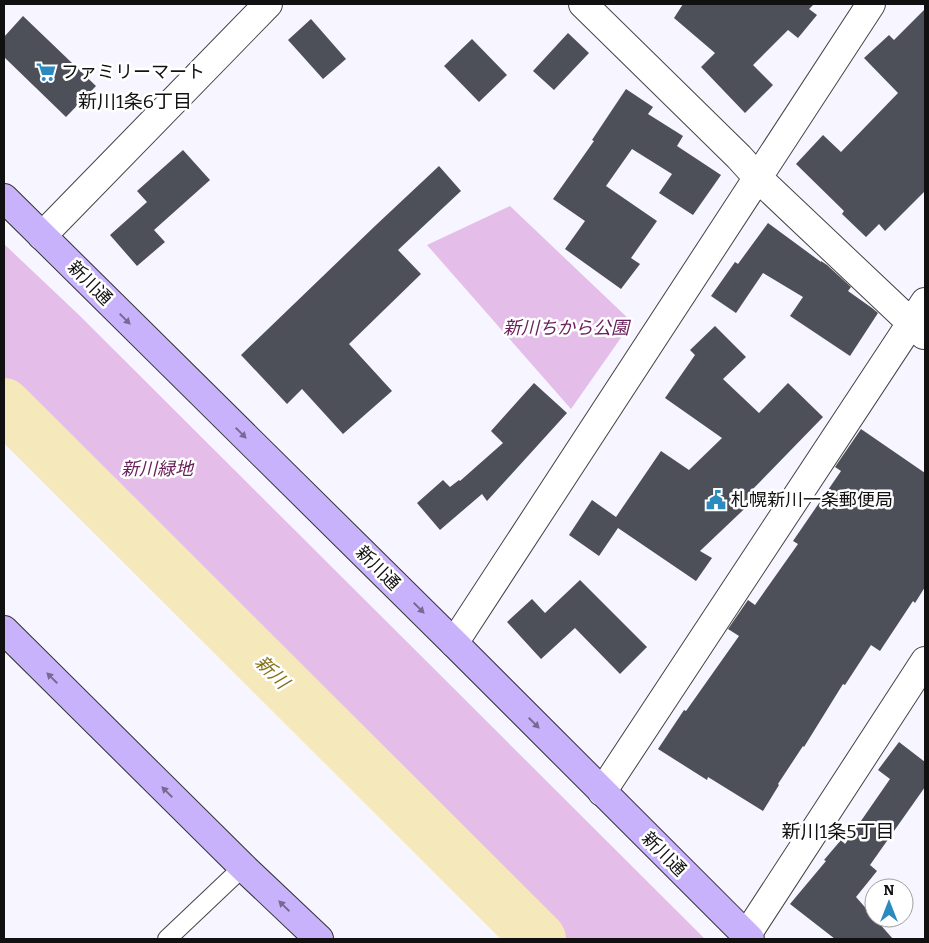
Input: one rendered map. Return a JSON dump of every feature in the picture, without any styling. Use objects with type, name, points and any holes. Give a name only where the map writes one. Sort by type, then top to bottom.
[{"type":"street","points":[[42,236],[268,4]]},
{"type":"street","points":[[454,643],[871,4]]},
{"type":"street","points":[[593,7],[758,178],[921,320],[602,792]]},
{"type":"street","name":"新川通","points":[[4,198],[454,643],[748,938]]},
{"type":"street","points":[[4,630],[243,867],[319,939]]},
{"type":"street","points":[[748,938],[925,661]]},
{"type":"lane","points":[[167,939],[243,867]]},
{"type":"green space","name":"新川ちから公園","points":[[510,206],[632,322],[571,409],[427,245]]},
{"type":"green space","name":"新川緑地","points":[[4,244],[78,314],[705,939],[553,939],[500,887],[4,394]]},
{"type":"building","points":[[683,4],[814,4],[809,9],[817,15],[798,38],[788,30],[753,65],[773,85],[745,113],[701,67],[715,53],[674,18]]},
{"type":"building","points":[[925,9],[925,191],[885,231],[879,224],[866,237],[842,214],[844,211],[796,164],[823,135],[841,152],[898,93],[864,58],[889,35],[894,40]]},
{"type":"building","points":[[23,16],[96,86],[66,117],[4,57],[4,37]]},
{"type":"building","points":[[311,19],[346,59],[323,79],[288,40]]},
{"type":"building","points":[[568,33],[589,53],[554,90],[533,71]]},
{"type":"building","points":[[472,39],[507,75],[479,102],[444,66]]},
{"type":"building","points":[[626,89],[653,107],[648,114],[683,136],[677,146],[721,175],[693,215],[659,193],[672,174],[632,149],[606,186],[657,221],[631,258],[640,264],[621,289],[565,249],[585,221],[553,199],[594,141],[592,140]]},
{"type":"building","points":[[183,150],[210,180],[154,230],[165,242],[137,266],[110,235],[147,202],[137,191]]},
{"type":"building","points":[[439,166],[461,191],[398,250],[421,274],[349,344],[392,391],[343,434],[302,389],[287,404],[241,355]]},
{"type":"building","points":[[768,223],[827,265],[851,287],[848,291],[878,313],[850,356],[790,316],[803,297],[763,273],[736,313],[711,296],[735,262],[738,264]]},
{"type":"building","points":[[715,326],[746,357],[723,379],[759,413],[788,383],[823,417],[753,489],[759,495],[700,551],[712,558],[696,581],[618,528],[599,556],[569,535],[592,500],[616,517],[661,451],[689,470],[722,438],[665,398],[695,355],[690,350]]},
{"type":"building","points":[[534,383],[567,413],[487,501],[482,494],[440,530],[417,503],[443,480],[450,487],[460,481],[503,443],[491,431]]},
{"type":"building","points":[[861,429],[925,473],[925,587],[915,603],[913,601],[880,651],[871,645],[845,685],[843,684],[804,747],[778,784],[763,811],[708,777],[707,780],[658,749],[684,710],[686,711],[739,636],[728,629],[748,600],[755,605],[798,544],[793,541],[841,471],[835,467]]},
{"type":"building","points":[[580,580],[647,647],[620,674],[575,628],[541,659],[507,622],[532,599],[545,613]]},
{"type":"building","points":[[899,742],[925,762],[925,787],[870,865],[877,871],[871,878],[864,878],[864,887],[856,897],[864,906],[864,928],[883,928],[893,939],[835,939],[790,904],[841,840],[845,844],[890,779],[878,770]]},
{"type":"waterway","name":"新川","points":[[4,405],[539,939]]},
{"type":"place","name":"ファミリーマート","points":[[46,72]]},
{"type":"place","name":"札幌新川一条郵便局","points":[[716,500]]},
{"type":"district","name":"新川1条6丁目","points":[[135,101]]},
{"type":"district","name":"新川1条5丁目","points":[[838,831]]}]
